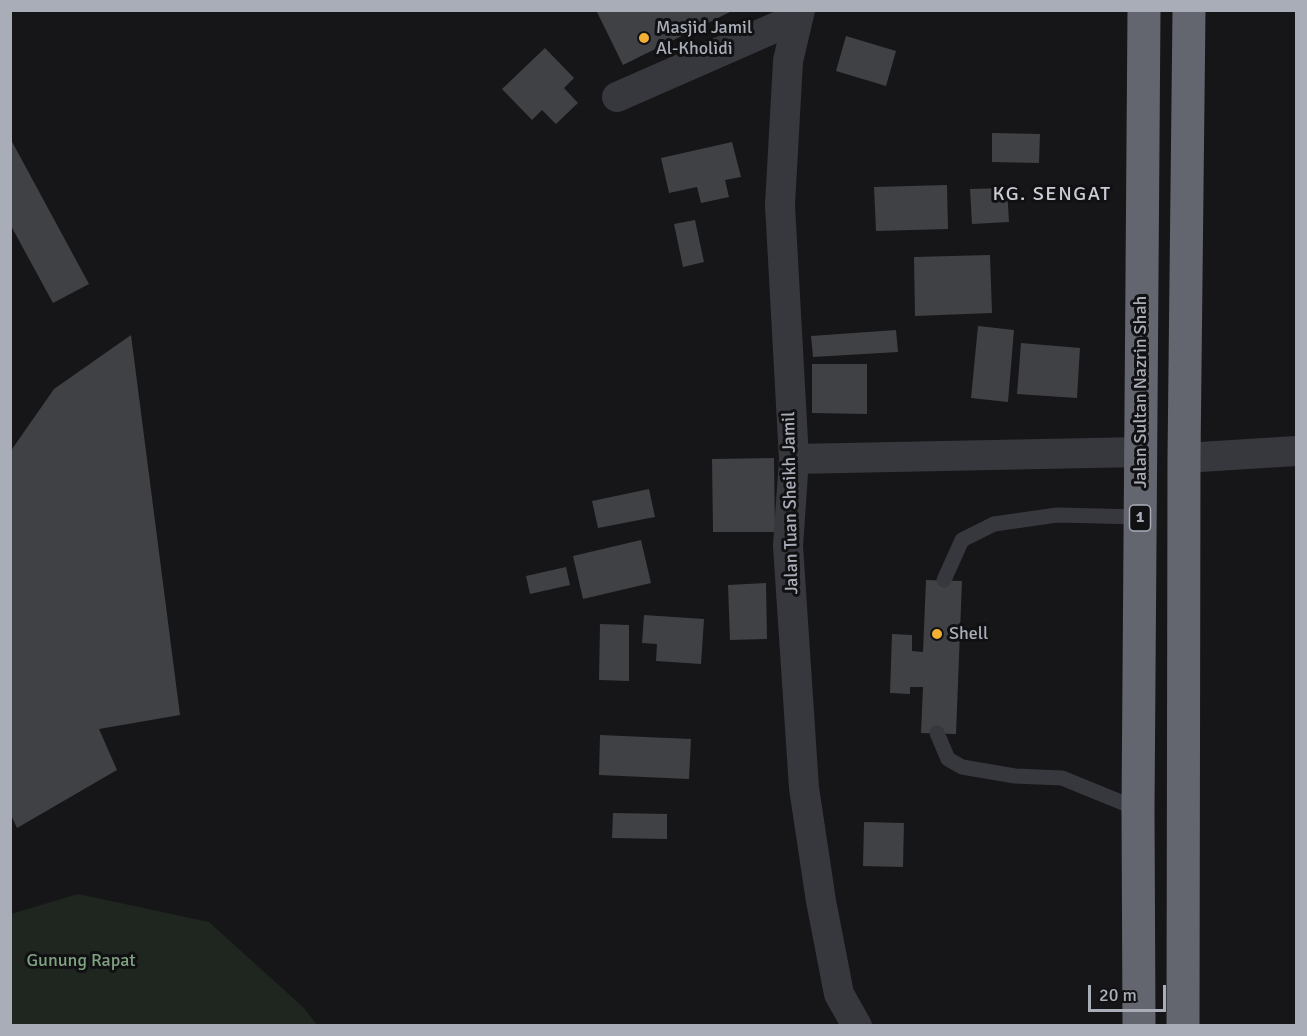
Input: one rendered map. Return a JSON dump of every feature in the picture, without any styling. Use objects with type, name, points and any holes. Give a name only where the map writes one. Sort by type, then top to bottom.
[{"type":"highway","name":"Jalan Sultan Nazrin Shah","points":[[1139,1026],[1138,809],[1144,10]]},
{"type":"highway","points":[[1183,1026],[1189,10]]},
{"type":"street","points":[[617,97],[798,14]]},
{"type":"street","name":"Jalan Tuan Sheikh Jamil","points":[[798,14],[788,61],[780,205],[794,459],[788,546],[804,788],[821,901],[839,994],[857,1026]]},
{"type":"street","points":[[1185,458],[1296,451]]},
{"type":"street","points":[[794,459],[1141,452]]},
{"type":"lane","points":[[944,580],[962,540],[994,524],[1057,514],[1140,517]]},
{"type":"lane","points":[[937,734],[948,759],[962,767],[1015,776],[1062,778],[1138,809]]},
{"type":"green space","name":"Gunung Rapat","points":[[78,894],[209,922],[304,1008],[317,1025],[11,1025],[11,914]]},
{"type":"building","name":"Masjid Jamil Al-Kholidi","points":[[596,10],[734,10],[623,65]]},
{"type":"building","points":[[846,36],[896,51],[886,86],[836,71]]},
{"type":"building","points":[[545,48],[574,78],[564,88],[578,103],[556,124],[542,110],[532,120],[502,89]]},
{"type":"building","points":[[992,133],[1040,134],[1039,163],[992,162]]},
{"type":"building","points":[[10,138],[89,284],[53,303],[10,224]]},
{"type":"building","points":[[732,142],[741,177],[725,180],[729,197],[701,203],[697,187],[669,193],[661,158]]},
{"type":"building","points":[[947,185],[948,229],[876,231],[874,187]]},
{"type":"building","points":[[1007,188],[1009,222],[972,224],[970,189]]},
{"type":"building","points":[[695,220],[704,262],[683,267],[674,224]]},
{"type":"building","points":[[990,255],[992,313],[915,316],[914,257]]},
{"type":"building","points":[[978,326],[1014,330],[1008,402],[971,398]]},
{"type":"building","points":[[896,330],[898,352],[813,357],[811,336]]},
{"type":"building","points":[[131,335],[180,715],[99,729],[117,770],[17,828],[10,813],[10,452],[54,389]]},
{"type":"building","points":[[1021,343],[1080,348],[1077,398],[1017,394]]},
{"type":"building","points":[[812,364],[867,364],[867,414],[812,413]]},
{"type":"building","points":[[774,458],[775,532],[713,532],[712,459]]},
{"type":"building","points":[[649,489],[655,517],[598,528],[592,501]]},
{"type":"building","points":[[641,540],[651,583],[583,599],[573,556]]},
{"type":"building","points":[[566,567],[570,585],[530,594],[526,576]]},
{"type":"building","points":[[926,580],[962,581],[956,734],[921,733],[923,687],[910,687],[910,694],[890,693],[892,634],[912,635],[912,651],[923,652]]},
{"type":"building","points":[[766,583],[767,639],[730,640],[728,585]]},
{"type":"building","points":[[644,615],[704,619],[701,664],[656,661],[657,644],[642,643]]},
{"type":"building","points":[[600,624],[629,625],[629,681],[599,680]]},
{"type":"building","points":[[600,735],[691,739],[689,779],[599,775]]},
{"type":"building","points":[[613,813],[667,814],[667,839],[612,838]]},
{"type":"building","points":[[864,822],[904,823],[903,867],[863,866]]},
{"type":"place","name":"Masjid Jamil Al-Kholidi","points":[[644,38]]},
{"type":"place","name":"Shell","points":[[937,634]]},
{"type":"district","name":"KG. SENGAT","points":[[1052,195]]}]
